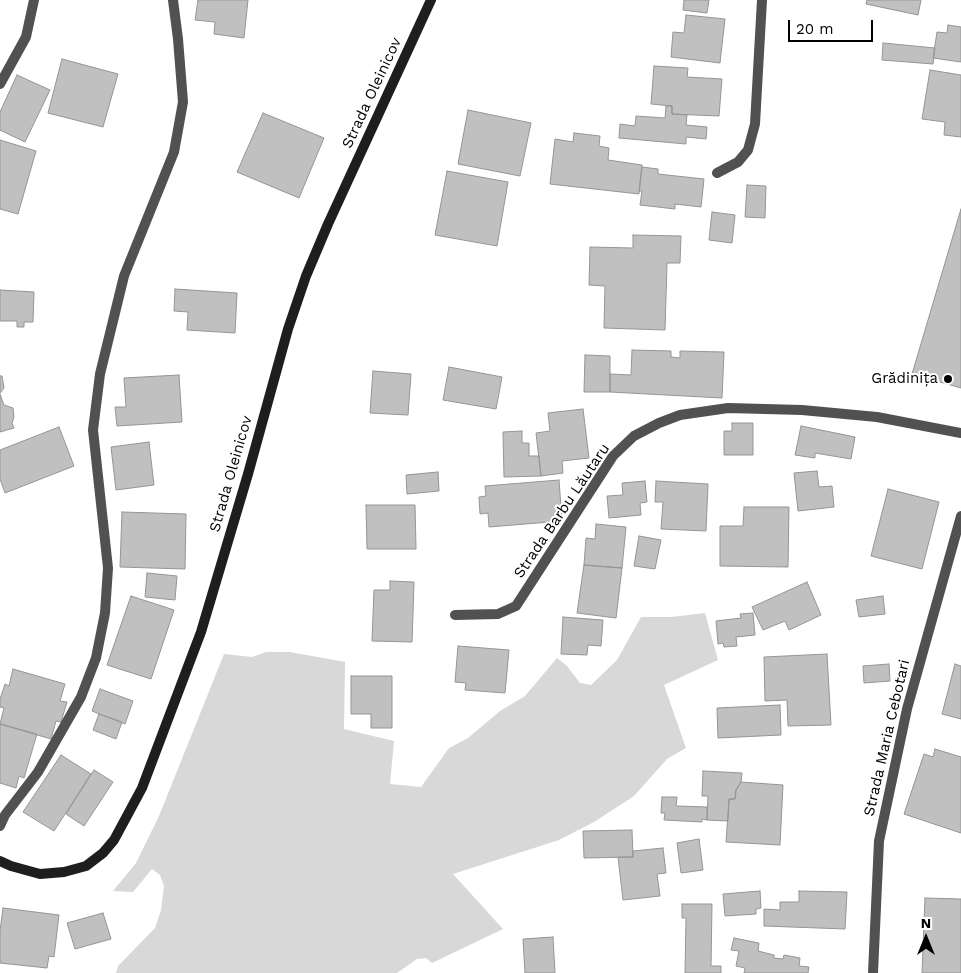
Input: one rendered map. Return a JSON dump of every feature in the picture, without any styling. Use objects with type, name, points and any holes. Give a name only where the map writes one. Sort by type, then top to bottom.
[{"type":"main road","name":"Strada Oleinicov","points":[[0,861],[40,874],[64,872],[86,866],[103,853],[114,840],[142,788],[201,632],[288,329],[306,276],[431,0]]},
{"type":"street","points":[[0,84],[26,37],[34,0]]},
{"type":"street","points":[[0,826],[4,815],[38,772],[81,697],[98,649],[105,613],[108,568],[93,430],[100,374],[124,276],[174,152],[183,102],[178,39],[172,0]]},
{"type":"street","points":[[717,173],[738,162],[748,150],[755,124],[762,0]]},
{"type":"street","name":"Strada Barbu Lăutaru","points":[[455,615],[498,614],[516,606],[613,456],[634,436],[680,415],[728,408],[802,410],[878,417],[961,433]]},
{"type":"street","name":"Strada Maria Cebotari","points":[[873,973],[879,841],[907,709],[961,516]]},
{"type":"shaded area","points":[[705,613],[718,660],[664,685],[686,748],[667,759],[634,796],[594,822],[559,840],[453,874],[503,929],[432,963],[426,958],[417,959],[397,973],[116,973],[118,966],[155,928],[161,910],[164,886],[160,875],[152,869],[133,892],[113,891],[136,863],[159,816],[224,654],[252,657],[266,652],[290,652],[345,662],[344,729],[394,741],[390,784],[421,787],[449,748],[468,738],[500,711],[525,696],[557,658],[567,666],[580,683],[591,685],[617,660],[641,617],[671,617]]},
{"type":"building","points":[[198,0],[248,0],[244,38],[214,34],[215,22],[195,20]]},
{"type":"building","points":[[684,0],[709,0],[707,13],[683,10]]},
{"type":"building","points":[[867,0],[921,0],[918,15],[866,4]]},
{"type":"building","points":[[686,15],[725,19],[720,63],[671,57],[673,32],[684,33]]},
{"type":"building","points":[[948,25],[961,27],[961,62],[933,58],[937,32],[947,33]]},
{"type":"building","points":[[883,43],[935,48],[933,64],[882,60]]},
{"type":"building","points":[[62,59],[118,74],[103,127],[48,113]]},
{"type":"building","points":[[654,66],[688,68],[687,77],[722,79],[719,116],[672,114],[672,106],[651,104]]},
{"type":"building","points":[[930,70],[961,75],[961,137],[944,135],[945,122],[922,119]]},
{"type":"building","points":[[17,75],[50,90],[25,142],[0,130],[0,112]]},
{"type":"building","points":[[666,106],[672,106],[672,114],[687,115],[686,125],[707,127],[706,139],[686,137],[686,144],[619,138],[620,124],[635,126],[636,116],[665,118]]},
{"type":"building","points":[[468,110],[531,123],[520,176],[458,164]]},
{"type":"building","points":[[263,113],[324,138],[299,198],[237,172]]},
{"type":"building","points":[[574,133],[600,136],[599,146],[609,148],[608,160],[642,165],[639,194],[550,184],[555,139],[573,142]]},
{"type":"building","points":[[0,140],[36,151],[18,214],[0,209]]},
{"type":"building","points":[[642,167],[658,169],[658,174],[704,179],[701,207],[675,204],[675,209],[640,205],[642,191],[639,191]]},
{"type":"building","points":[[447,171],[508,182],[497,246],[435,235]]},
{"type":"building","points":[[747,185],[766,186],[765,218],[745,217]]},
{"type":"building","points":[[961,209],[961,388],[912,374]]},
{"type":"building","points":[[712,212],[735,215],[732,243],[709,240]]},
{"type":"building","points":[[633,235],[681,236],[680,263],[667,263],[665,330],[604,328],[605,286],[589,285],[590,247],[633,248]]},
{"type":"building","points":[[175,289],[237,293],[235,333],[187,330],[188,312],[174,311]]},
{"type":"building","points":[[0,290],[34,292],[33,322],[24,322],[24,327],[17,327],[17,321],[0,321]]},
{"type":"building","points":[[632,350],[671,351],[671,357],[680,358],[680,351],[724,352],[722,398],[610,392],[610,374],[631,375]]},
{"type":"building","points":[[585,355],[610,356],[610,392],[584,392]]},
{"type":"building","points":[[449,367],[502,377],[496,409],[443,400]]},
{"type":"building","points":[[373,371],[411,374],[408,415],[370,413]]},
{"type":"building","points":[[179,375],[182,422],[117,426],[115,407],[126,407],[124,378]]},
{"type":"building","points":[[0,376],[2,376],[4,388],[0,393]]},
{"type":"building","points":[[0,394],[4,405],[13,408],[14,417],[12,423],[14,428],[0,432]]},
{"type":"building","points":[[583,409],[589,458],[562,461],[563,473],[541,476],[536,433],[550,431],[548,413]]},
{"type":"building","points":[[732,423],[753,423],[753,455],[724,455],[724,431],[732,431]]},
{"type":"building","points":[[801,426],[855,437],[851,459],[815,453],[815,458],[795,455]]},
{"type":"building","points":[[59,427],[74,466],[5,493],[0,479],[0,450]]},
{"type":"building","points":[[522,431],[522,443],[529,443],[529,456],[539,456],[541,476],[504,477],[503,432]]},
{"type":"building","points":[[149,442],[154,485],[116,490],[111,447]]},
{"type":"building","points":[[817,471],[819,487],[832,486],[834,507],[798,511],[794,473]]},
{"type":"building","points":[[438,472],[439,491],[407,494],[406,475]]},
{"type":"building","points":[[559,480],[562,521],[489,527],[488,513],[480,514],[479,497],[486,496],[485,486]]},
{"type":"building","points":[[645,481],[647,502],[640,503],[641,515],[609,518],[607,496],[623,495],[622,483]]},
{"type":"building","points":[[656,481],[708,484],[706,531],[661,529],[663,502],[655,502]]},
{"type":"building","points":[[888,489],[939,502],[922,569],[871,556]]},
{"type":"building","points":[[366,505],[415,505],[416,549],[367,549]]},
{"type":"building","points":[[744,507],[789,507],[788,567],[720,566],[720,526],[743,526]]},
{"type":"building","points":[[122,512],[186,514],[185,569],[120,567]]},
{"type":"building","points":[[596,524],[626,527],[622,568],[584,565],[586,538],[595,539]]},
{"type":"building","points":[[639,536],[661,540],[655,569],[634,566]]},
{"type":"building","points":[[584,565],[622,568],[616,618],[577,613]]},
{"type":"building","points":[[147,573],[177,576],[175,600],[145,597]]},
{"type":"building","points":[[390,581],[414,582],[412,642],[372,641],[374,590],[390,590]]},
{"type":"building","points":[[807,582],[821,615],[789,630],[785,621],[763,630],[752,607]]},
{"type":"building","points":[[131,596],[174,610],[151,679],[107,665]]},
{"type":"building","points":[[883,596],[885,614],[859,617],[856,600]]},
{"type":"building","points":[[753,613],[755,635],[736,637],[737,646],[724,647],[723,643],[718,644],[716,621],[741,618],[740,614]]},
{"type":"building","points":[[563,617],[603,620],[601,646],[588,645],[587,655],[561,654]]},
{"type":"building","points":[[458,646],[509,650],[505,693],[465,690],[466,683],[455,682]]},
{"type":"building","points":[[827,654],[831,725],[788,726],[787,700],[765,701],[764,657]]},
{"type":"building","points":[[889,664],[890,681],[864,683],[863,666]]},
{"type":"building","points":[[955,664],[961,666],[961,719],[942,714]]},
{"type":"building","points":[[13,669],[65,684],[60,701],[67,702],[61,722],[56,721],[51,739],[0,724],[4,708],[0,707],[0,699],[5,684],[9,686]]},
{"type":"building","points":[[351,676],[392,676],[392,728],[371,728],[371,714],[351,714]]},
{"type":"building","points":[[100,689],[133,701],[125,724],[92,711]]},
{"type":"building","points":[[780,705],[781,735],[718,738],[717,708]]},
{"type":"building","points":[[99,714],[122,722],[116,739],[93,730]]},
{"type":"building","points":[[0,724],[37,734],[24,778],[19,776],[16,788],[0,783]]},
{"type":"building","points":[[935,749],[961,757],[961,833],[904,814],[924,754],[933,757]]},
{"type":"building","points":[[61,755],[91,774],[54,831],[23,812]]},
{"type":"building","points":[[94,770],[113,782],[84,826],[66,814]]},
{"type":"building","points":[[703,771],[742,773],[735,799],[729,799],[728,821],[707,820],[708,796],[702,796]]},
{"type":"building","points":[[741,782],[783,785],[780,845],[726,842],[729,799],[735,799],[736,790]]},
{"type":"building","points":[[662,797],[677,797],[676,806],[707,807],[707,820],[702,819],[702,822],[664,820],[665,813],[661,813]]},
{"type":"building","points":[[632,830],[633,857],[584,858],[583,831]]},
{"type":"building","points":[[699,839],[703,870],[681,873],[677,843]]},
{"type":"building","points":[[663,848],[666,873],[657,874],[660,896],[623,900],[618,857],[633,857],[633,851]]},
{"type":"building","points":[[760,891],[761,908],[756,909],[756,914],[725,916],[723,894]]},
{"type":"building","points":[[799,891],[847,892],[845,929],[764,926],[764,909],[780,910],[780,902],[799,902]]},
{"type":"building","points":[[925,898],[961,899],[961,973],[922,973]]},
{"type":"building","points":[[682,904],[712,904],[711,966],[721,966],[721,973],[685,973],[686,918],[682,918]]},
{"type":"building","points":[[3,908],[59,915],[54,957],[49,956],[47,968],[0,963],[0,931]]},
{"type":"building","points":[[103,913],[111,939],[75,949],[67,923]]},
{"type":"building","points":[[553,937],[555,973],[525,973],[523,939]]},
{"type":"building","points":[[734,938],[759,943],[758,951],[774,955],[774,958],[783,959],[784,955],[800,958],[799,966],[809,967],[808,973],[744,973],[745,968],[736,966],[739,951],[731,950]]},
{"type":"place","name":"Grădinița","points":[[948,379]]}]
